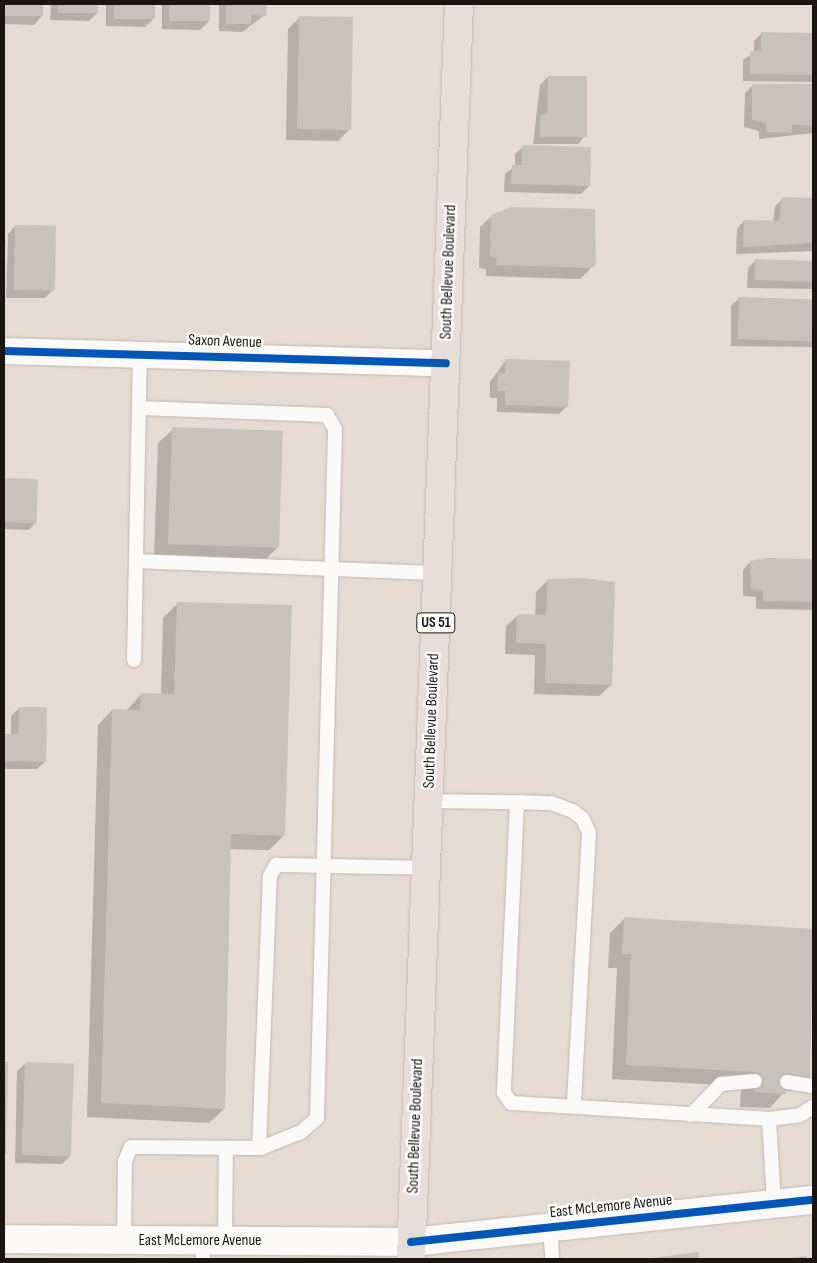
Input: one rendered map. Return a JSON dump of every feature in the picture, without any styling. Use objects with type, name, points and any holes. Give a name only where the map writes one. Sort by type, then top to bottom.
[{"type":"main road","name":"South Bellevue Boulevard","points":[[411,1250],[459,4]]},
{"type":"main road","name":"East McLemore Avenue","points":[[4,1239],[124,1241],[210,1247],[411,1250],[550,1228],[813,1200]]},
{"type":"street","name":"Saxon Avenue","points":[[4,351],[446,362]]},
{"type":"lane","points":[[134,660],[140,354]]},
{"type":"lane","points":[[124,1241],[125,1161],[131,1147],[259,1148],[301,1132],[317,1118],[335,429],[326,415],[139,408]]},
{"type":"lane","points":[[136,561],[438,573]]},
{"type":"lane","points":[[429,801],[551,803],[573,811],[583,819],[589,833],[574,1105]]},
{"type":"lane","points":[[517,802],[504,1094],[511,1103],[574,1105],[691,1115],[770,1119],[800,1115],[813,1107]]},
{"type":"lane","points":[[259,1148],[270,876],[276,865],[325,864],[426,868]]},
{"type":"lane","points":[[691,1115],[721,1084],[755,1081]]},
{"type":"lane","points":[[786,1082],[813,1086]]},
{"type":"lane","points":[[770,1119],[774,1204]]},
{"type":"lane","points":[[210,1247],[226,1148]]},
{"type":"lane","points":[[550,1228],[552,1259]]},
{"type":"building","points":[[4,4],[43,4],[43,16],[4,16]]},
{"type":"building","points":[[58,4],[98,4],[98,13],[58,13]]},
{"type":"building","points":[[114,4],[155,4],[155,19],[114,19]]},
{"type":"building","points":[[169,4],[210,4],[210,21],[169,21]]},
{"type":"building","points":[[226,4],[267,4],[266,16],[251,15],[251,24],[226,24]]},
{"type":"building","points":[[299,16],[353,17],[351,130],[297,129]]},
{"type":"building","points":[[761,32],[813,33],[813,75],[750,74],[750,51],[761,51]]},
{"type":"building","points":[[548,76],[587,76],[587,137],[540,137],[540,114],[547,114]]},
{"type":"building","points":[[752,84],[813,84],[813,126],[792,125],[792,133],[766,132],[766,123],[752,120]]},
{"type":"building","points":[[522,145],[591,147],[590,186],[511,184],[512,165],[522,165]]},
{"type":"building","points":[[782,197],[813,198],[813,243],[743,247],[744,220],[779,221]]},
{"type":"building","points":[[511,207],[595,209],[596,264],[593,268],[496,265],[497,258],[490,257],[491,215]]},
{"type":"building","points":[[15,225],[56,226],[55,291],[14,290]]},
{"type":"building","points":[[755,259],[813,261],[812,282],[754,280]]},
{"type":"building","points":[[739,297],[813,300],[811,342],[738,339]]},
{"type":"building","points":[[505,359],[570,361],[568,407],[505,405],[505,391],[497,391],[498,373],[505,373]]},
{"type":"building","points":[[172,427],[283,431],[279,548],[168,544]]},
{"type":"building","points":[[4,478],[38,479],[36,523],[4,522]]},
{"type":"building","points":[[765,558],[813,559],[813,602],[763,601],[763,590],[751,589],[750,561]]},
{"type":"building","points":[[584,578],[615,582],[612,685],[545,683],[546,644],[516,643],[517,614],[546,615],[547,579]]},
{"type":"building","points":[[177,602],[292,605],[285,836],[231,834],[225,1109],[101,1103],[112,709],[140,710],[141,693],[174,694]]},
{"type":"building","points":[[19,707],[47,707],[46,762],[4,761],[4,734],[18,734]]},
{"type":"building","points":[[624,917],[813,929],[810,1077],[787,1076],[786,1094],[754,1092],[755,1072],[626,1065],[631,954],[622,954]]},
{"type":"building","points":[[4,1062],[8,1062],[6,1154],[4,1154]]},
{"type":"building","points":[[25,1062],[74,1064],[71,1157],[22,1155]]},
{"type":"building","points":[[699,1252],[699,1259],[652,1259],[652,1258]]},
{"type":"building","points":[[807,1256],[807,1259],[789,1259],[789,1258]]},
{"type":"cycle path","points":[[4,351],[446,363]]},
{"type":"cycle path","points":[[411,1242],[813,1200]]}]
